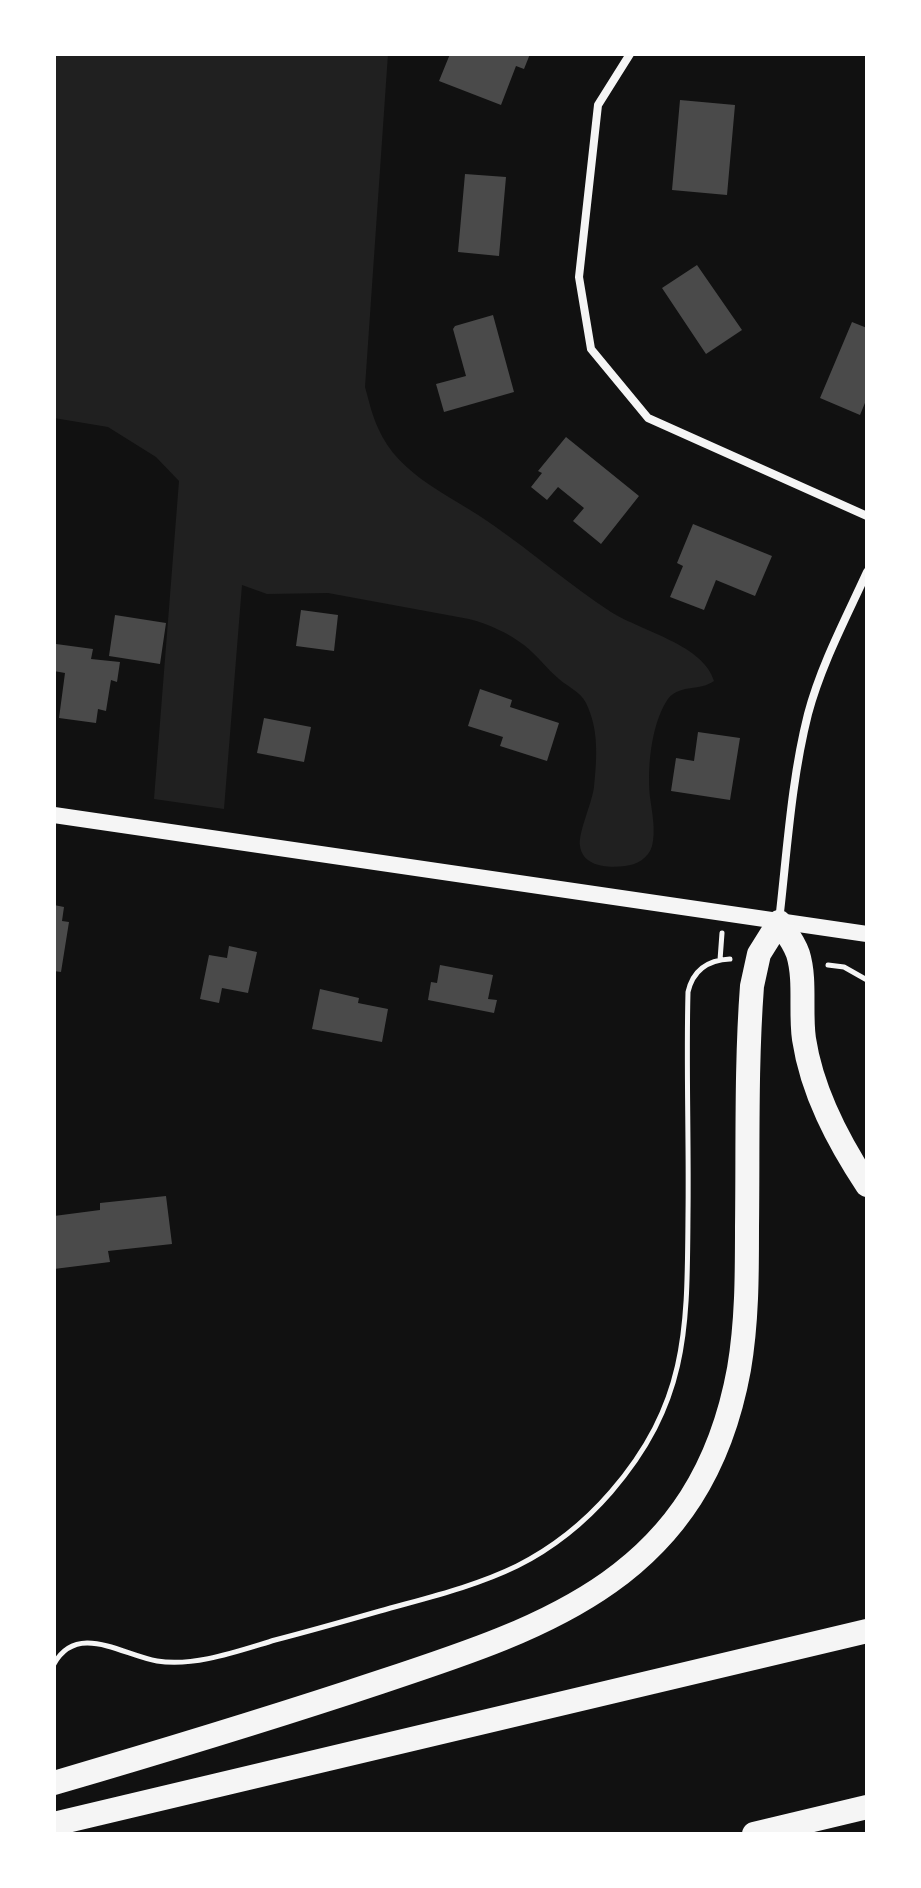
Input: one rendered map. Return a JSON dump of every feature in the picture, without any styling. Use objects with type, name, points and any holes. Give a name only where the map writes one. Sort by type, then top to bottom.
[{"type":"highway","points":[[54,1783],[316,1703],[533,1627],[566,1611],[614,1580],[664,1532],[696,1488],[708,1465],[727,1416],[739,1370],[746,1298],[752,986],[759,954],[779,922],[799,958],[804,1039],[818,1091],[841,1143],[867,1185]]},
{"type":"highway","points":[[54,1824],[867,1631]]},
{"type":"highway","points":[[754,1834],[867,1807]]},
{"type":"main road","points":[[54,815],[867,934]]},
{"type":"street","points":[[630,54],[598,105],[579,277],[591,349],[648,418],[867,516]]},
{"type":"street","points":[[779,922],[808,715],[826,664],[867,572]]},
{"type":"path","points":[[54,1664],[67,1647],[85,1643],[157,1661],[191,1661],[460,1588],[532,1558],[562,1539],[605,1498],[640,1455],[659,1424],[678,1366],[687,1285],[688,992],[691,980],[699,970],[707,963],[720,960]]},
{"type":"path","points":[[859,974],[867,980]]},
{"type":"shaded area","points":[[54,54],[388,54],[365,387],[372,413],[387,445],[413,473],[493,525],[611,612],[685,648],[708,668],[714,681],[676,692],[661,712],[650,761],[653,840],[642,860],[618,867],[604,866],[591,862],[582,853],[581,834],[595,776],[593,723],[581,696],[529,649],[491,626],[469,619],[328,593],[267,594],[242,585],[224,809],[154,799],[179,481],[156,457],[108,427],[54,418]]},
{"type":"building","points":[[450,54],[530,54],[524,69],[516,66],[501,105],[439,81]]},
{"type":"building","points":[[680,100],[735,105],[727,195],[672,190]]},
{"type":"building","points":[[465,174],[506,177],[499,256],[458,252]]},
{"type":"building","points":[[697,265],[742,330],[706,354],[662,288]]},
{"type":"building","points":[[493,315],[514,392],[444,412],[436,384],[466,376],[453,329]]},
{"type":"building","points":[[852,322],[867,328],[867,398],[860,415],[820,398]]},
{"type":"building","points":[[566,437],[639,496],[601,544],[573,521],[584,508],[558,487],[547,500],[531,487],[542,473],[538,471]]},
{"type":"building","points":[[693,524],[772,556],[755,596],[716,580],[704,610],[670,597],[683,566],[677,563]]},
{"type":"building","points":[[301,610],[338,615],[334,651],[296,646]]},
{"type":"building","points":[[115,615],[166,623],[160,664],[109,656]]},
{"type":"building","points":[[56,644],[93,649],[91,659],[120,662],[117,682],[111,680],[106,711],[98,709],[96,723],[59,718],[65,673],[54,671]]},
{"type":"building","points":[[480,689],[512,700],[510,707],[559,723],[547,761],[500,746],[503,737],[468,726]]},
{"type":"building","points":[[264,718],[311,727],[304,762],[257,753]]},
{"type":"building","points":[[698,732],[740,738],[730,800],[671,791],[676,758],[694,761]]},
{"type":"building","points":[[54,905],[64,907],[62,921],[69,922],[61,972],[54,971]]},
{"type":"building","points":[[229,946],[257,952],[248,993],[222,988],[219,1003],[200,999],[209,955],[227,958]]},
{"type":"building","points":[[440,965],[493,975],[488,999],[497,1000],[494,1013],[428,1000],[431,982],[437,983]]},
{"type":"building","points":[[320,989],[359,998],[358,1003],[388,1009],[382,1042],[312,1029]]},
{"type":"building","points":[[166,1196],[172,1244],[108,1251],[110,1262],[54,1269],[54,1216],[100,1210],[100,1203]]}]
